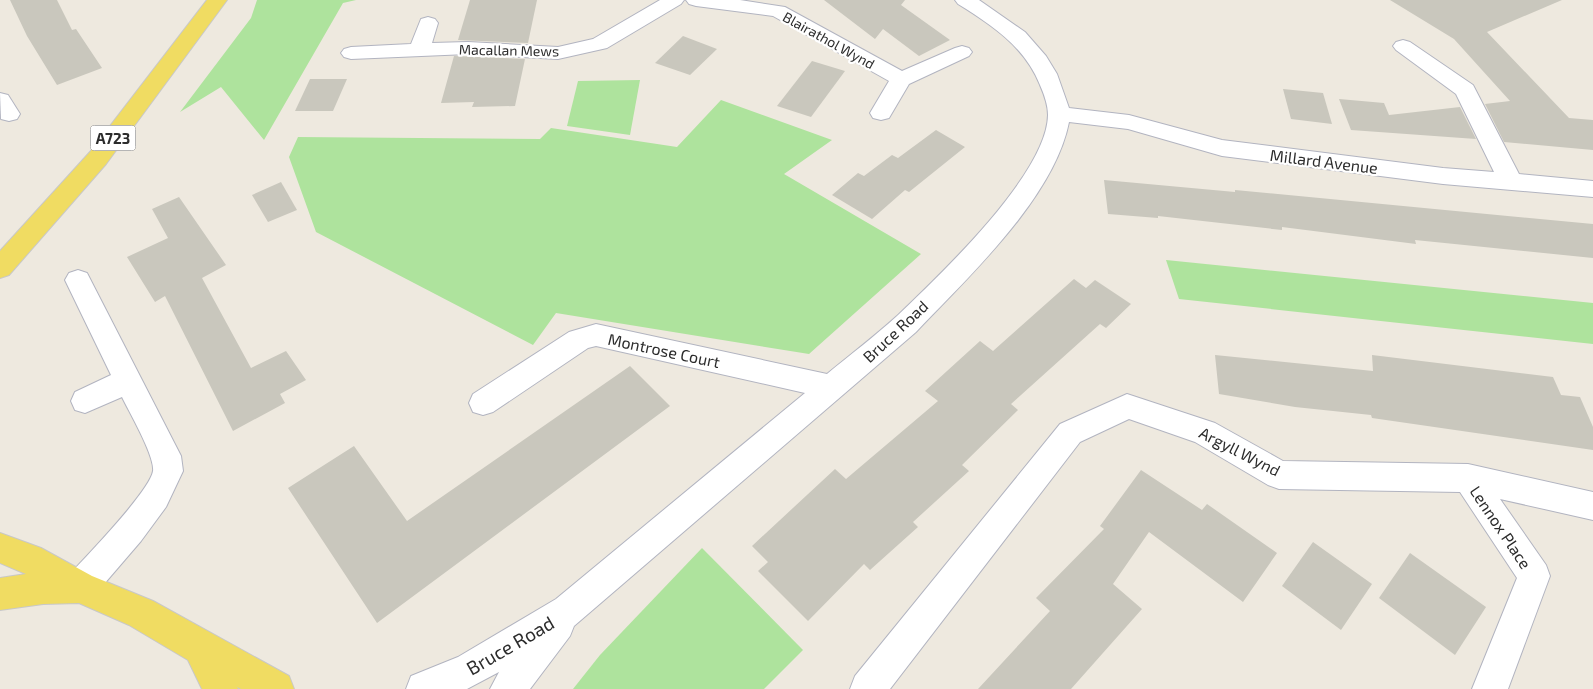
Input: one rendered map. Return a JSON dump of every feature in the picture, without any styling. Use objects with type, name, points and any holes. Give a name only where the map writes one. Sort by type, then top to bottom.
[{"type":"main road","name":"A723","points":[[0,268],[98,158],[217,0]]},
{"type":"main road","points":[[0,548],[30,559],[80,587],[141,613],[200,648],[276,689]]},
{"type":"main road","points":[[0,594],[43,588],[80,587]]},
{"type":"main road","points":[[200,648],[220,689]]},
{"type":"street","name":"Macallan Mews","points":[[351,52],[468,48],[550,53],[582,49],[600,44],[674,0]]},
{"type":"street","name":"Blairathol Wynd","points":[[696,0],[778,12],[900,79]]},
{"type":"street","name":"Bruce Road","points":[[424,689],[470,670],[568,611],[906,324],[956,273],[1030,185],[1046,160],[1056,136],[1059,114],[1049,79],[1025,42],[993,16],[965,0]]},
{"type":"street","points":[[420,50],[428,23]]},
{"type":"street","points":[[1403,46],[1465,90],[1510,182]]},
{"type":"street","points":[[881,113],[900,79],[962,52]]},
{"type":"street","name":"Millard Avenue","points":[[1059,114],[1129,122],[1222,148],[1443,176],[1593,189]]},
{"type":"street","points":[[78,280],[166,456],[168,470],[162,487],[80,587]]},
{"type":"street","name":"Montrose Court","points":[[482,403],[579,340],[596,335],[832,387]]},
{"type":"street","points":[[84,401],[129,380]]},
{"type":"street","name":"Argyll Wynd","points":[[868,689],[1070,433],[1127,406],[1205,432],[1279,475],[1468,478],[1593,506]]},
{"type":"street","name":"Lennox Place","points":[[1468,478],[1534,576],[1490,689]]},
{"type":"street","name":"Bruce Road","points":[[508,689],[568,611]]},
{"type":"green space","points":[[257,0],[356,0],[343,3],[264,140],[221,87],[180,112],[251,18]]},
{"type":"green space","points":[[640,80],[630,135],[567,126],[578,81]]},
{"type":"green space","points":[[721,100],[832,140],[784,174],[921,254],[809,354],[556,313],[533,345],[316,232],[289,157],[298,137],[540,139],[551,128],[677,147]]},
{"type":"green space","points":[[1166,260],[1593,303],[1593,344],[1179,299]]},
{"type":"green space","points":[[702,548],[803,650],[764,689],[573,689],[600,655]]},
{"type":"building","points":[[10,0],[57,0],[72,30],[76,29],[102,68],[57,85],[27,36]]},
{"type":"building","points":[[470,0],[537,0],[528,43],[458,40]]},
{"type":"building","points":[[824,0],[905,0],[901,5],[950,40],[919,56],[883,29],[875,39]]},
{"type":"building","points":[[1390,0],[1562,0],[1487,32],[1569,118],[1593,120],[1593,150],[1504,142],[1485,104],[1510,101],[1454,39]]},
{"type":"building","points":[[683,36],[717,49],[690,75],[655,63]]},
{"type":"building","points":[[454,56],[525,59],[515,106],[472,107],[474,102],[441,103]]},
{"type":"building","points":[[812,61],[845,71],[811,117],[777,106]]},
{"type":"building","points":[[310,79],[347,79],[333,111],[295,111]]},
{"type":"building","points":[[1283,89],[1323,93],[1332,124],[1291,119]]},
{"type":"building","points":[[1339,99],[1384,103],[1389,115],[1460,107],[1476,139],[1351,130]]},
{"type":"building","points":[[936,130],[965,147],[909,192],[905,190],[872,219],[832,195],[858,173],[864,176],[892,155],[898,158]]},
{"type":"building","points":[[1104,180],[1235,192],[1235,190],[1593,224],[1593,258],[1415,240],[1416,244],[1282,227],[1282,230],[1158,216],[1158,218],[1108,214]]},
{"type":"building","points":[[281,182],[297,210],[268,222],[252,195]]},
{"type":"building","points":[[179,197],[226,265],[202,278],[251,368],[286,351],[306,380],[280,394],[285,403],[233,431],[165,296],[155,302],[127,257],[168,238],[152,209]]},
{"type":"building","points":[[1074,279],[1086,288],[1095,280],[1131,304],[1106,328],[1100,324],[1011,404],[1018,410],[962,465],[969,471],[913,522],[918,527],[870,570],[864,564],[808,621],[758,571],[768,562],[752,546],[835,469],[846,479],[938,401],[925,391],[980,341],[993,351]]},
{"type":"building","points":[[1215,355],[1373,371],[1372,355],[1553,377],[1561,395],[1580,397],[1593,427],[1593,450],[1372,418],[1371,415],[1295,407],[1219,394]]},
{"type":"building","points":[[630,366],[670,406],[377,623],[288,488],[354,446],[407,521]]},
{"type":"building","points":[[1141,470],[1202,510],[1207,504],[1277,553],[1243,602],[1149,532],[1113,584],[1142,609],[1071,689],[978,689],[1050,611],[1036,598],[1104,529],[1100,526]]},
{"type":"building","points":[[1313,542],[1372,584],[1341,630],[1282,586]]},
{"type":"building","points":[[1410,553],[1486,607],[1455,655],[1379,598]]}]
